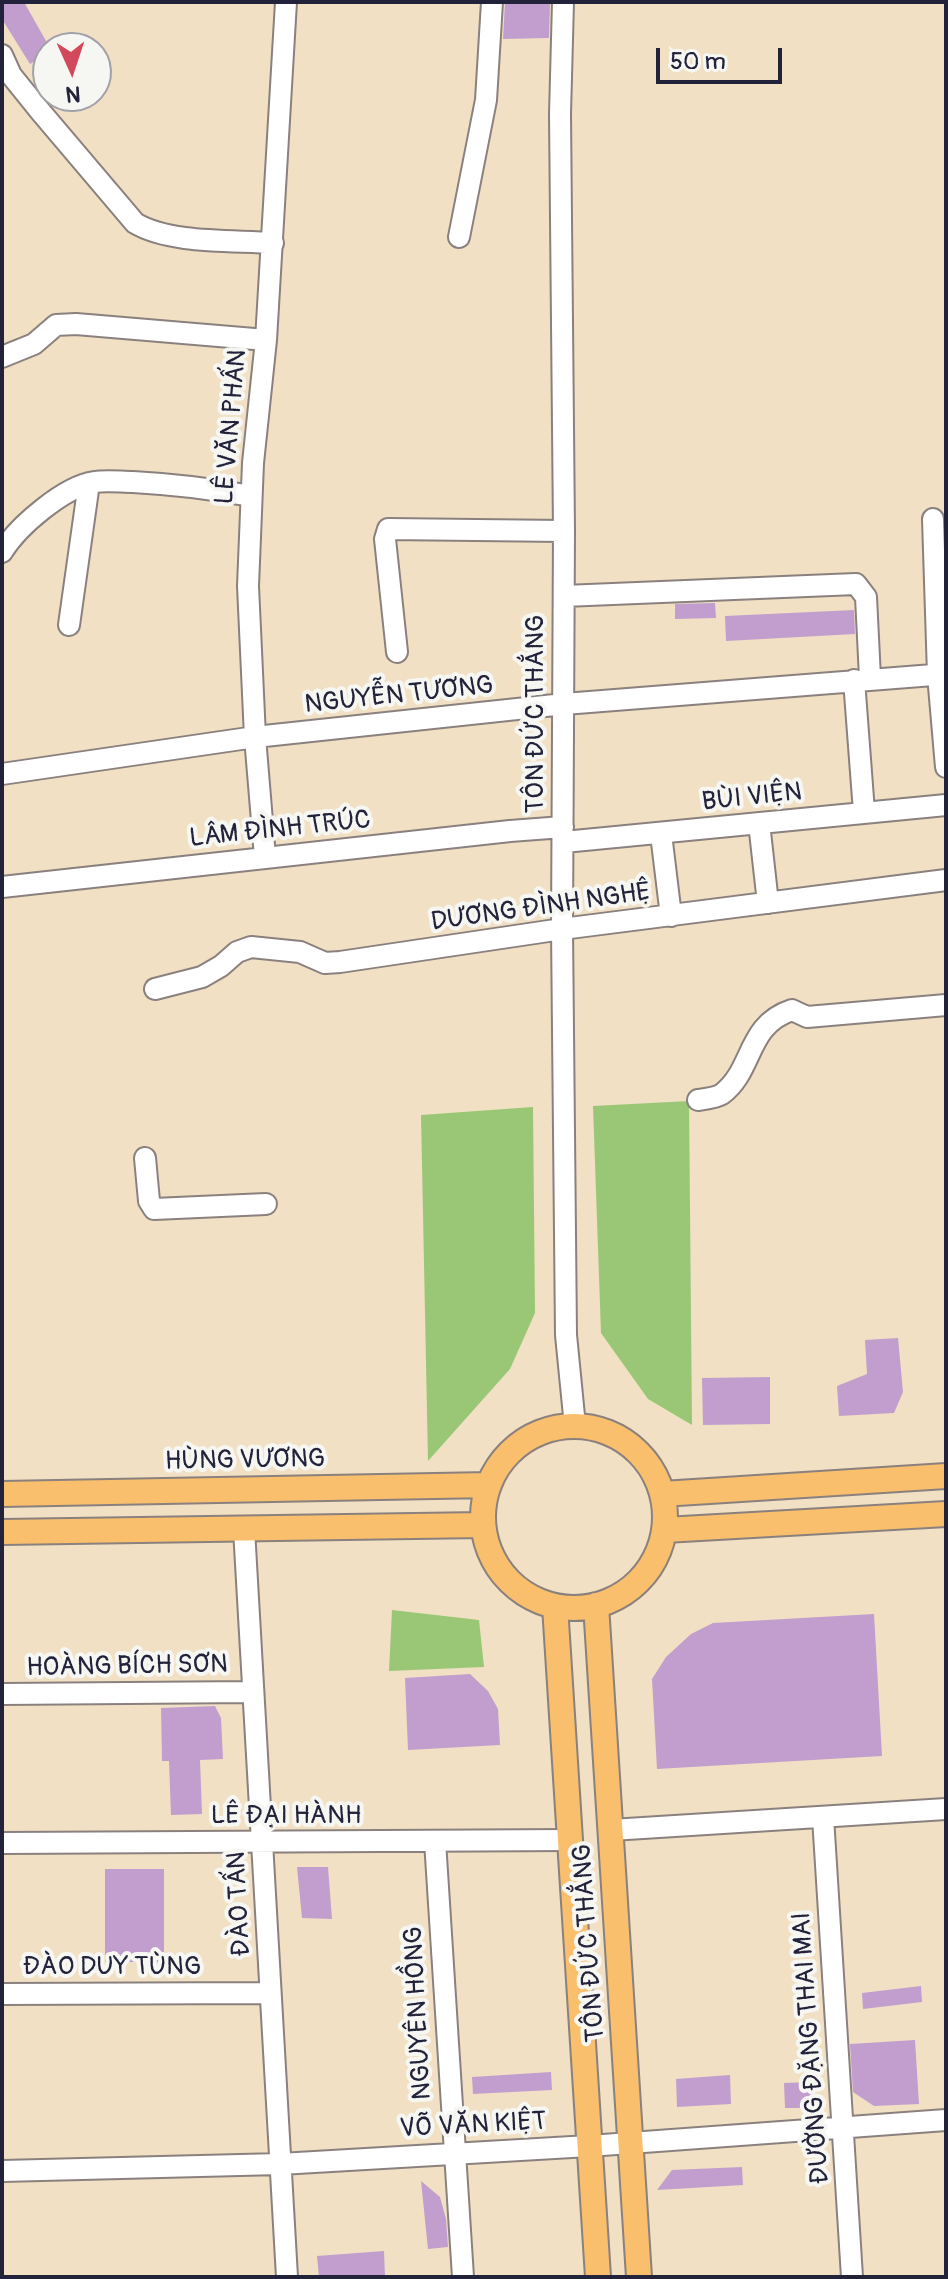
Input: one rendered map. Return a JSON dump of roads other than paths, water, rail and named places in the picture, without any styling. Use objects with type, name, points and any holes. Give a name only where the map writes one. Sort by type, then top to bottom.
[{"type":"main road","points":[[575,1426],[604,1432],[630,1446],[650,1467],[662,1494],[665,1530],[657,1556],[642,1578],[621,1595],[596,1605],[576,1608],[533,1599],[514,1586],[498,1569],[488,1548],[483,1525],[483,1505],[489,1485],[502,1461],[523,1442],[548,1430],[575,1426]]},
{"type":"main road","points":[[662,1494],[946,1476]]},
{"type":"main road","name":"HÙNG VƯƠNG","points":[[2,1494],[489,1485]]},
{"type":"main road","points":[[665,1530],[946,1514]]},
{"type":"main road","points":[[2,1532],[483,1525]]},
{"type":"main road","name":"TÔN ĐỨC THẮNG","points":[[596,1605],[639,2277]]},
{"type":"main road","name":"TÔN ĐỨC THẮNG","points":[[555,1606],[598,2277]]},
{"type":"street","name":"LÊ VĂN PHẤN","points":[[265,857],[255,737],[248,586],[251,496],[273,243],[286,2]]},
{"type":"street","points":[[459,237],[486,100],[492,2]]},
{"type":"street","name":"TÔN ĐỨC THẮNG","points":[[563,2],[560,114],[564,531],[562,929],[566,1335],[575,1426]]},
{"type":"street","points":[[2,55],[11,75],[135,223],[149,231],[171,235],[273,243]]},
{"type":"street","points":[[2,357],[34,344],[56,325],[76,324],[266,340]]},
{"type":"street","points":[[2,552],[9,528],[89,483],[161,483],[251,496]]},
{"type":"street","points":[[69,625],[89,483]]},
{"type":"street","points":[[933,519],[946,767]]},
{"type":"street","points":[[397,652],[385,539],[388,529],[564,531]]},
{"type":"street","points":[[564,596],[856,584],[866,597],[862,679],[864,812]]},
{"type":"street","name":"NGUYỄN TƯƠNG","points":[[2,774],[255,737],[564,704],[942,674]]},
{"type":"street","name":"BÙI VIỆN","points":[[564,835],[661,834],[946,805]]},
{"type":"street","points":[[759,823],[768,903]]},
{"type":"street","points":[[661,834],[671,916]]},
{"type":"street","name":"LÂM ĐÌNH TRÚC","points":[[2,887],[265,857],[564,835]]},
{"type":"street","name":"DƯƠNG ĐÌNH NGHỆ","points":[[155,989],[202,977],[237,952],[251,947],[300,952],[325,963],[340,962],[562,929],[946,880]]},
{"type":"street","points":[[698,1100],[720,1096],[735,1079],[755,1038],[779,1014],[792,1010],[807,1017],[946,1005]]},
{"type":"street","points":[[145,1158],[149,1201],[154,1209],[266,1204]]},
{"type":"street","name":"ĐÀO TẤN","points":[[244,1529],[287,2277]]},
{"type":"street","name":"HOÀNG BÍCH SƠN","points":[[2,1694],[252,1692]]},
{"type":"street","points":[[611,1830],[946,1809]]},
{"type":"street","name":"ĐƯỜNG ĐẶNG THAI MAI","points":[[823,1817],[852,2277]]},
{"type":"street","name":"LÊ ĐẠI HÀNH","points":[[2,1843],[570,1840]]},
{"type":"street","name":"NGUYÊN HỒNG","points":[[435,1841],[463,2277]]},
{"type":"street","name":"ĐÀO DUY TÙNG","points":[[2,1994],[270,1993]]},
{"type":"street","name":"VÕ VĂN KIỆT","points":[[2,2171],[280,2164],[589,2146],[946,2120]]}]
